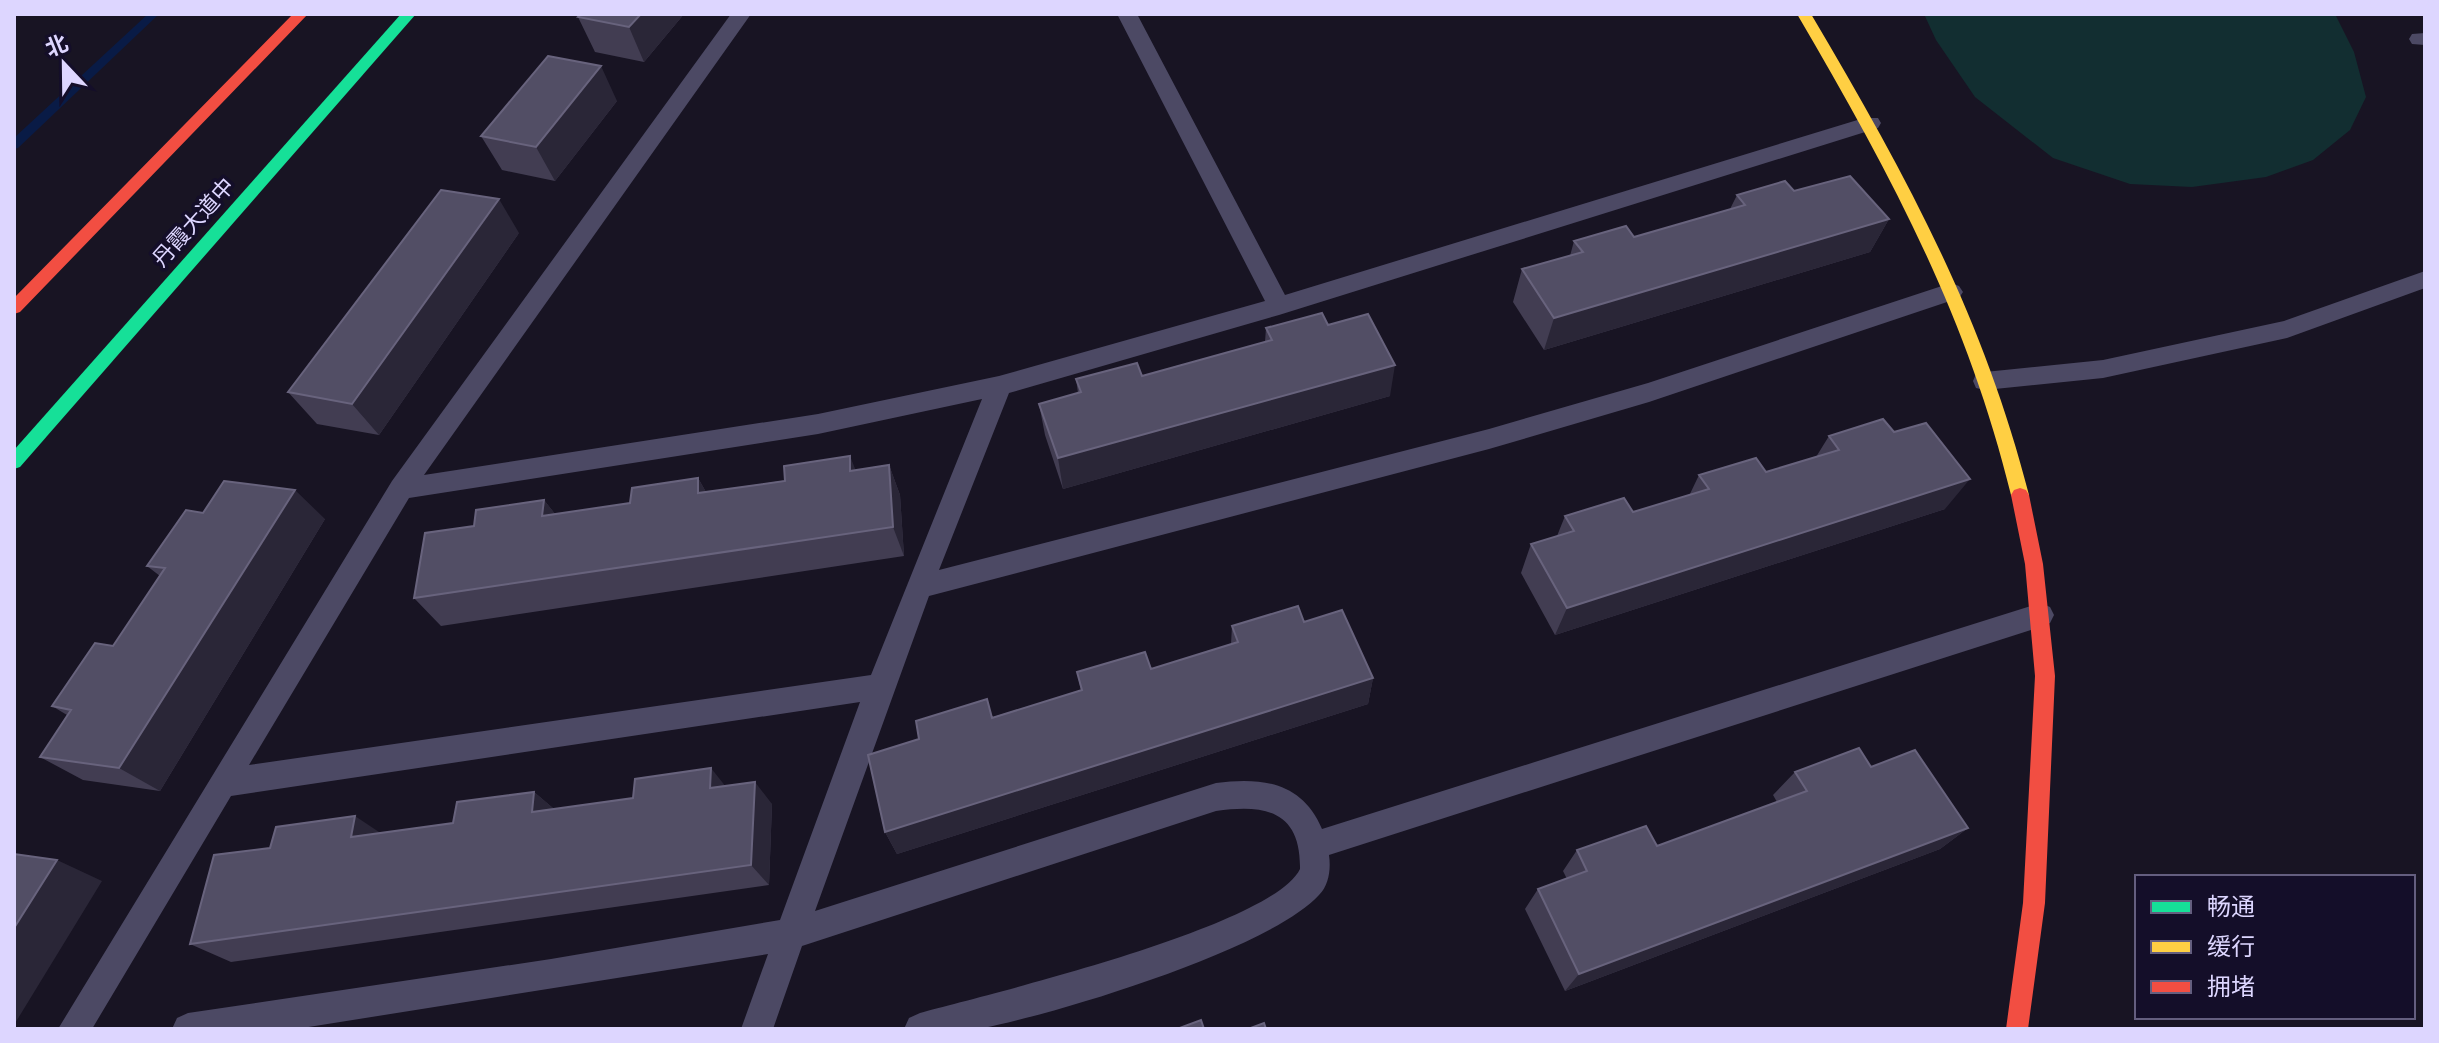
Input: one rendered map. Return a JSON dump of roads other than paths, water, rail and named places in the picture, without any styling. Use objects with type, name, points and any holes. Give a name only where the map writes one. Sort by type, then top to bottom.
[{"type":"street","points":[[14,308],[301,14]]},
{"type":"street","name":"丹霞大道中","points":[[14,462],[409,14]]},
{"type":"street","points":[[1804,14],[1871,123],[1951,292],[1985,381],[2017,487],[2032,553],[2044,650],[2034,904],[2017,1029]]},
{"type":"lane","points":[[74,1029],[401,488],[741,14]]},
{"type":"lane","points":[[1133,15],[1279,306]]},
{"type":"lane","points":[[401,488],[452,483],[818,424],[999,386],[1279,306],[1871,123]]},
{"type":"lane","points":[[1985,381],[2103,369],[2287,329],[2425,279]]},
{"type":"lane","points":[[920,587],[1489,439],[1649,392],[1951,292]]},
{"type":"lane","points":[[757,1029],[880,686],[999,386]]},
{"type":"lane","points":[[1313,846],[2040,615]]},
{"type":"lane","points":[[224,783],[880,686]]},
{"type":"lane","points":[[188,1029],[551,975],[792,934],[1216,797],[1251,792],[1274,794],[1295,809],[1309,830],[1316,864],[1310,882],[1293,900],[1206,942],[1106,978],[920,1029]]},
{"type":"waterway","points":[[14,145],[154,14]]}]
